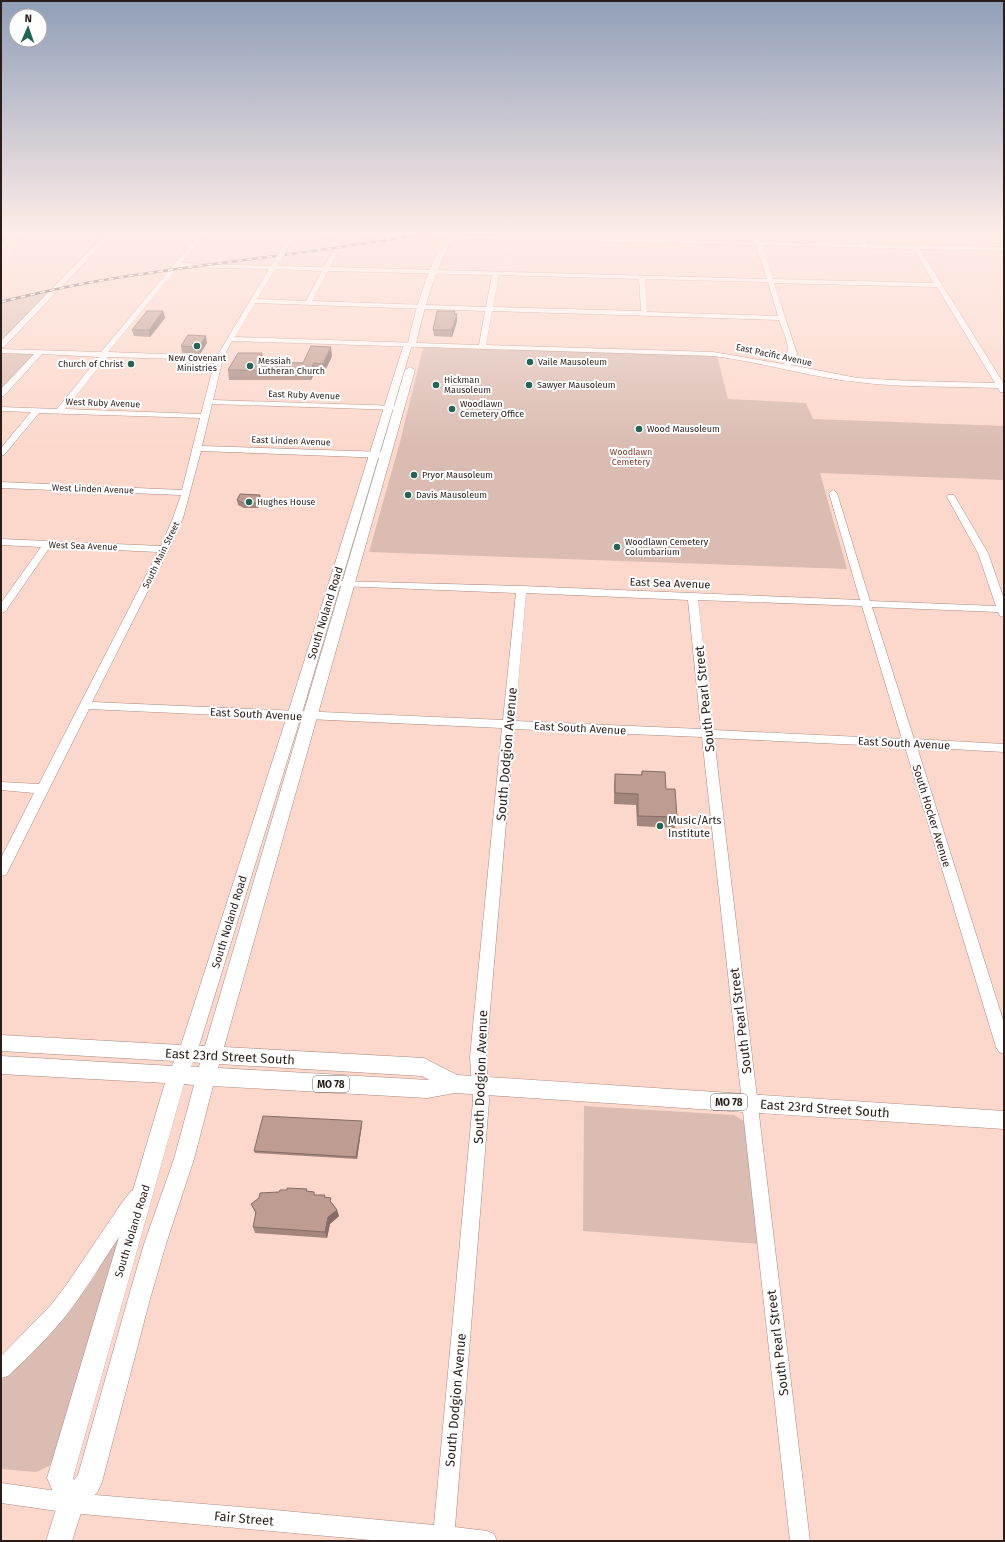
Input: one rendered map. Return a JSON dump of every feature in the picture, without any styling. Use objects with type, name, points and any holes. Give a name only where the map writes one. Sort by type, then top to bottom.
[{"type":"main road","name":"South Noland Road","points":[[59,1541],[71,1503],[89,1482],[155,1244],[184,1159],[301,716],[334,583],[379,454],[393,408],[416,348],[412,344],[423,303]]},
{"type":"main road","name":"South Noland Road","points":[[71,1503],[60,1478],[177,1075],[187,1054],[347,584],[379,454]]},
{"type":"main road","name":"East 23rd Street South","points":[[1,1043],[187,1054],[209,1066]]},
{"type":"main road","name":"East 23rd Street South","points":[[1,1064],[177,1075],[209,1066],[427,1089],[455,1084],[1004,1120]]},
{"type":"street","points":[[1,345],[42,303]]},
{"type":"street","points":[[59,411],[145,303]]},
{"type":"street","name":"South Main Street","points":[[1,871],[164,549],[178,518],[186,493],[219,358],[251,303]]},
{"type":"street","points":[[308,303],[781,318]]},
{"type":"street","points":[[482,346],[490,303]]},
{"type":"street","points":[[643,303],[644,313]]},
{"type":"street","points":[[777,303],[793,354],[790,362],[785,366]]},
{"type":"street","points":[[950,303],[1003,388]]},
{"type":"street","name":"East Pacific Avenue","points":[[229,339],[713,354],[755,359],[820,374],[858,380],[1003,388]]},
{"type":"street","points":[[1,352],[219,358]]},
{"type":"street","points":[[1,394],[40,353]]},
{"type":"street","name":"East Ruby Avenue","points":[[208,402],[393,408]]},
{"type":"street","name":"West Ruby Avenue","points":[[1,409],[204,416]]},
{"type":"street","points":[[1,453],[37,410]]},
{"type":"street","name":"East Linden Avenue","points":[[196,448],[379,454]]},
{"type":"street","name":"West Linden Avenue","points":[[1,485],[186,493]]},
{"type":"street","name":"South Hocker Avenue","points":[[833,493],[1004,1047]]},
{"type":"street","points":[[951,498],[983,552],[991,571],[1003,611]]},
{"type":"street","name":"West Sea Avenue","points":[[1,542],[164,549]]},
{"type":"street","points":[[1,610],[47,544]]},
{"type":"street","name":"East Sea Avenue","points":[[334,583],[866,603],[1003,611]]},
{"type":"street","name":"South Dodgion Avenue","points":[[443,1539],[481,1106],[478,1057],[521,589]]},
{"type":"street","name":"South Pearl Street","points":[[693,596],[707,734],[800,1541]]},
{"type":"street","name":"East South Avenue","points":[[84,705],[1004,748]]},
{"type":"street","points":[[1,786],[43,789]]},
{"type":"street","points":[[1,1369],[45,1326],[64,1303],[121,1217],[144,1189]]},
{"type":"street","name":"Fair Street","points":[[1,1493],[71,1503],[264,1519],[443,1539],[487,1541]]},
{"type":"green space","points":[[1,303],[43,303],[1,345]]},
{"type":"green space","name":"Woodlawn Cemetery","points":[[423,348],[717,356],[728,399],[806,403],[813,419],[1004,426],[1004,480],[820,473],[847,569],[369,552],[400,442]]},
{"type":"green space","points":[[1,351],[39,353],[1,394]]},
{"type":"green space","points":[[584,1106],[734,1115],[747,1123],[760,1244],[583,1231]]},
{"type":"green space","points":[[114,1237],[120,1239],[56,1455],[49,1466],[36,1472],[1,1469],[1,1380],[11,1372],[67,1315],[95,1276]]},
{"type":"building","points":[[147,311],[163,311],[149,330],[132,330]]},
{"type":"building","points":[[437,311],[455,311],[454,314],[457,314],[452,330],[433,330]]},
{"type":"building","points":[[188,335],[206,336],[199,347],[181,346]]},
{"type":"building","points":[[311,346],[331,347],[323,364],[314,363],[310,371],[228,370],[238,353],[262,353],[259,360],[272,360],[271,362],[303,363]]},
{"type":"building","points":[[240,494],[260,495],[257,503],[243,503],[237,500]]},
{"type":"building","points":[[642,771],[665,772],[666,789],[675,789],[677,817],[638,816],[638,794],[615,793],[615,774],[642,775]]},
{"type":"building","points":[[263,1116],[362,1121],[356,1157],[254,1151]]},
{"type":"building","points":[[287,1188],[307,1189],[306,1191],[314,1192],[314,1195],[325,1195],[324,1197],[331,1198],[330,1201],[337,1210],[328,1217],[325,1232],[253,1227],[256,1212],[251,1204],[259,1198],[260,1193],[279,1192],[280,1190],[287,1190]]},
{"type":"place","name":"New Covenant Ministries","points":[[197,346]]},
{"type":"place","name":"Vaile Mausoleum","points":[[530,362]]},
{"type":"place","name":"Church of Christ","points":[[131,364]]},
{"type":"place","name":"Messiah Lutheran Church","points":[[250,366]]},
{"type":"place","name":"Hickman Mausoleum","points":[[436,385]]},
{"type":"place","name":"Sawyer Mausoleum","points":[[529,385]]},
{"type":"place","name":"Woodlawn Cemetery Office","points":[[452,409]]},
{"type":"place","name":"Wood Mausoleum","points":[[639,429]]},
{"type":"place","name":"Pryor Mausoleum","points":[[414,475]]},
{"type":"place","name":"Davis Mausoleum","points":[[408,495]]},
{"type":"place","name":"Hughes House","points":[[249,502]]},
{"type":"place","name":"Woodlawn Cemetery Columbarium","points":[[617,547]]},
{"type":"place","name":"Music/Arts Institute","points":[[660,826]]}]
